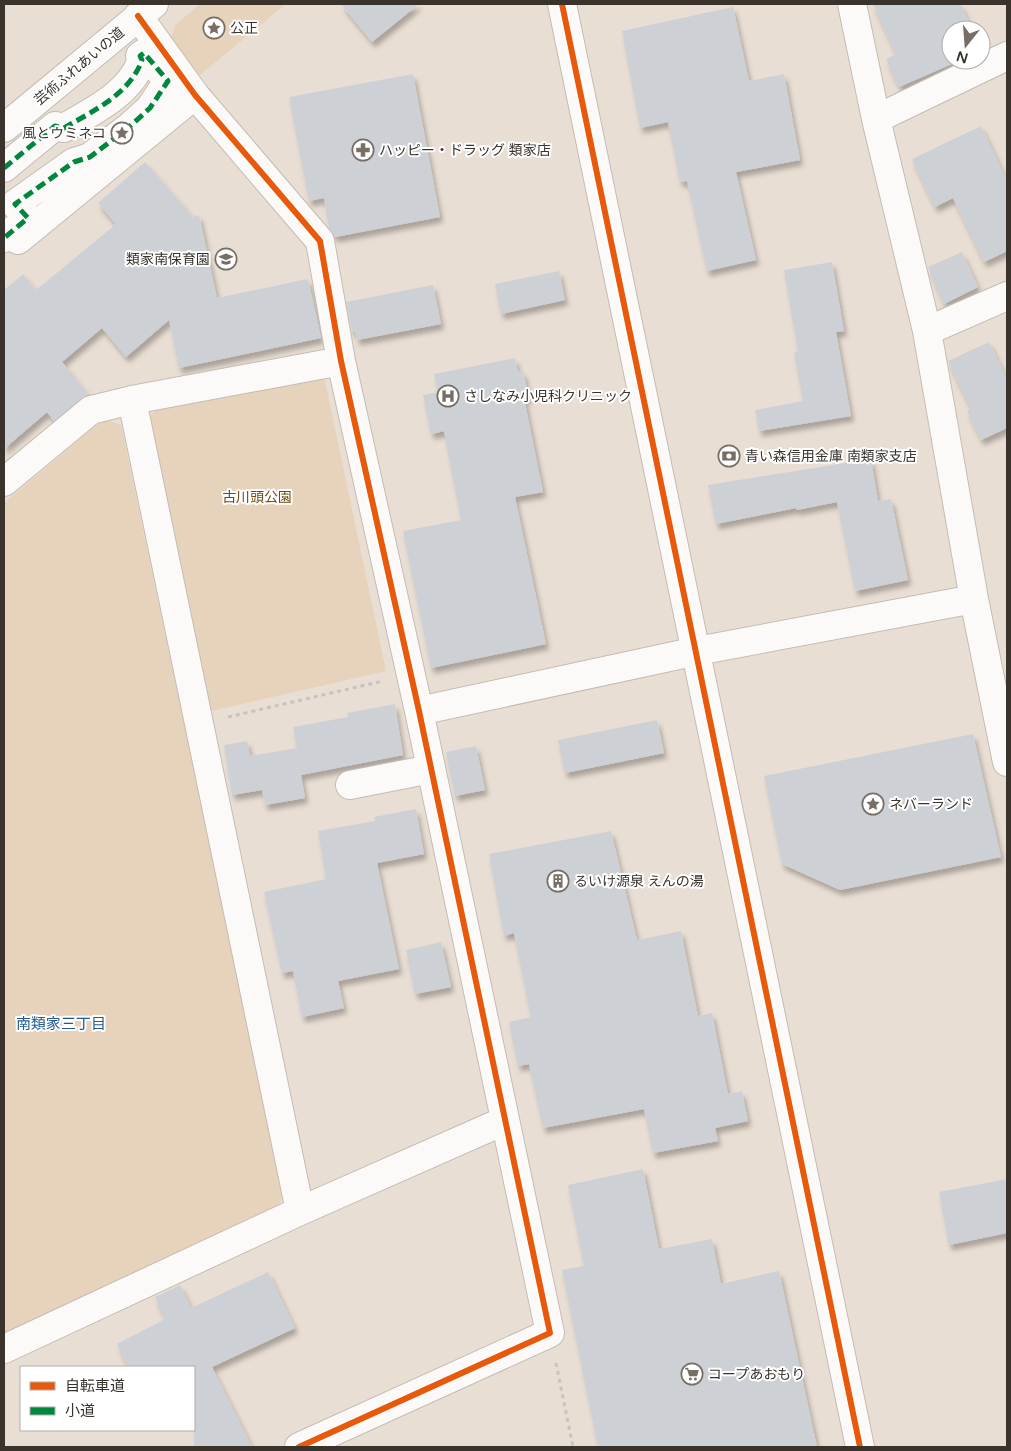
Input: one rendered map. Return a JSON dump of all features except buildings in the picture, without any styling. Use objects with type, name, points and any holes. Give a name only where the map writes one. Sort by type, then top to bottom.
[{"type":"street","points":[[562,4],[860,1447]]},
{"type":"street","points":[[852,4],[876,119],[927,331],[974,599],[1007,762]]},
{"type":"street","points":[[146,10],[195,94],[320,241],[341,361],[419,711],[504,1122],[550,1333],[299,1447]]},
{"type":"street","name":"芸術ふれあいの道","points":[[4,128],[146,10]]},
{"type":"street","points":[[4,168],[55,126],[64,128],[117,95],[135,74],[142,60],[140,56],[144,53],[168,81],[150,108],[128,128],[90,157],[74,162],[14,204],[28,218],[4,238]]},
{"type":"street","points":[[876,119],[1007,56]]},
{"type":"street","points":[[4,252],[195,94]]},
{"type":"street","points":[[927,331],[1007,296]]},
{"type":"street","points":[[4,482],[91,410],[132,400],[341,361]]},
{"type":"street","points":[[132,400],[300,1211]]},
{"type":"street","points":[[419,711],[697,651],[974,599]]},
{"type":"street","points":[[350,785],[431,769]]},
{"type":"street","points":[[4,1348],[300,1211],[504,1122]]},
{"type":"path","points":[[199,724],[410,675]]},
{"type":"path","points":[[550,1333],[573,1447]]},
{"type":"green space","points":[[200,4],[286,4],[200,75],[170,41],[176,24]]},
{"type":"green space","name":"古川頭公園","points":[[320,376],[325,381],[386,671],[211,711],[147,422],[156,408]]},
{"type":"green space","points":[[104,419],[121,425],[283,1194],[277,1209],[4,1335],[4,503]]},
{"type":"marked path","points":[[4,168],[55,126],[64,128],[98,108],[120,92],[136,72],[142,60],[140,56],[144,53],[168,81],[150,108],[128,128],[90,157],[74,162],[15,204],[28,218],[4,238]]},
{"type":"cycle path","points":[[562,4],[860,1447]]},
{"type":"cycle path","points":[[138,16],[195,95],[320,241],[341,361],[419,711],[550,1333],[299,1447]]},
{"type":"place","name":"公正","points":[[214,28]]},
{"type":"place","name":"風とウミネコ","points":[[122,133]]},
{"type":"place","name":"ハッピー・ドラッグ 類家店","points":[[363,150]]},
{"type":"place","name":"類家南保育園","points":[[226,259]]},
{"type":"place","name":"さしなみ小児科クリニック","points":[[448,396]]},
{"type":"place","name":"青い森信用金庫 南類家支店","points":[[729,456]]},
{"type":"place","name":"ネバーランド","points":[[873,804]]},
{"type":"place","name":"るいけ源泉 えんの湯","points":[[558,881]]},
{"type":"place","name":"コープあおもり","points":[[692,1374]]},
{"type":"district","name":"南類家三丁目","points":[[61,1024]]}]
